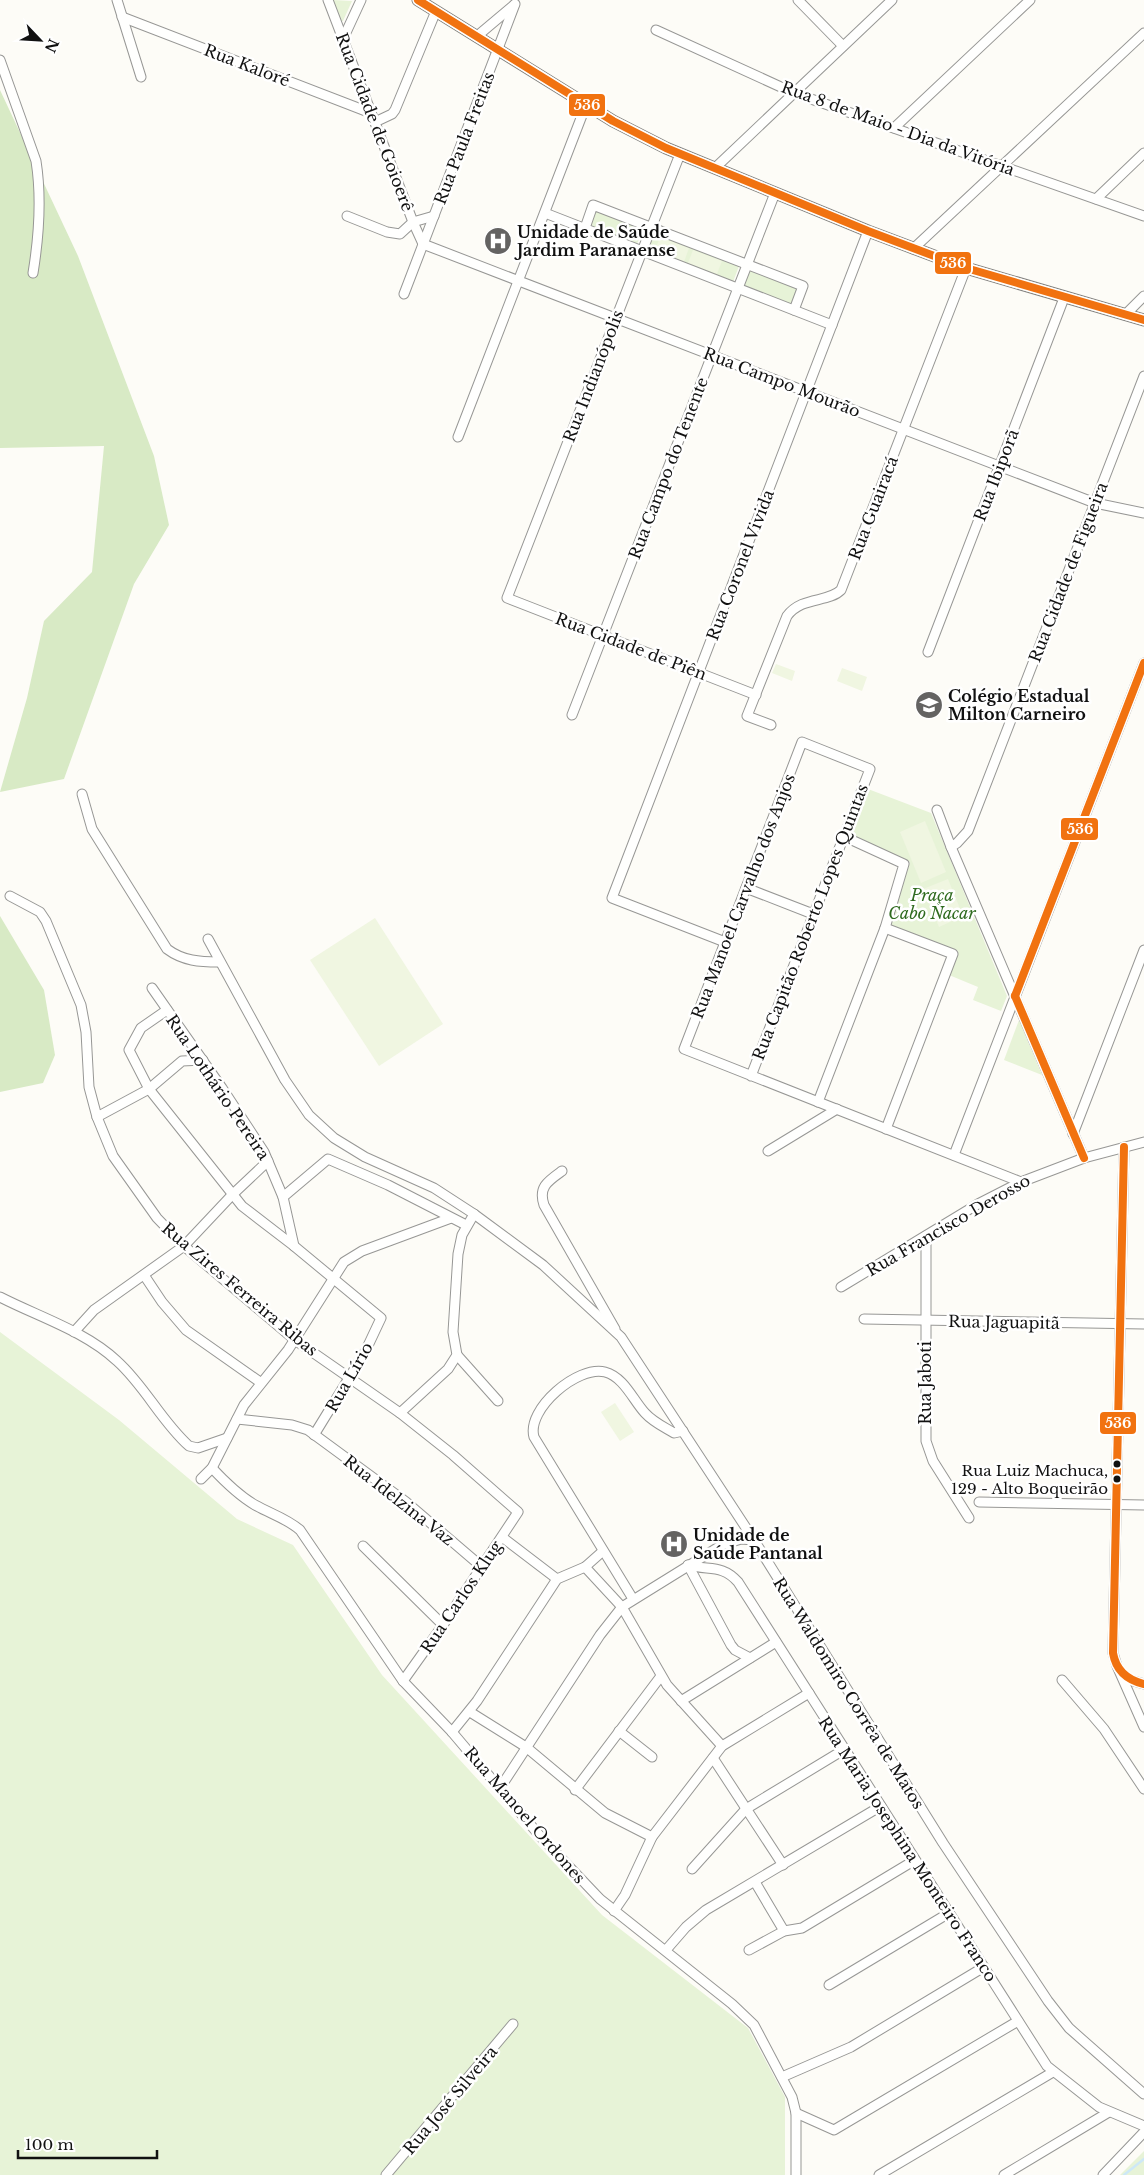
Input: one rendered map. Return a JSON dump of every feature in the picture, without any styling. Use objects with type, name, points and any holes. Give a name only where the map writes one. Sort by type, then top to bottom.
[{"type":"main road","points":[[418,0],[630,131],[680,154],[868,231],[966,268],[1144,320]]},
{"type":"street","points":[[117,0],[141,77]]},
{"type":"street","name":"Rua Cidade de Goioerê","points":[[328,0],[423,244]]},
{"type":"street","points":[[343,39],[361,0]]},
{"type":"street","points":[[798,0],[844,46]]},
{"type":"street","points":[[715,168],[892,0]]},
{"type":"street","points":[[894,128],[1030,0]]},
{"type":"street","name":"Rua Paula Freitas","points":[[476,37],[518,2]]},
{"type":"street","name":"Rua Paula Freitas","points":[[404,294],[518,2]]},
{"type":"street","points":[[373,118],[392,114],[395,110],[436,12]]},
{"type":"street","name":"Rua Kaloré","points":[[122,17],[373,118]]},
{"type":"street","name":"Rua 8 de Maio - Dia da Vitória","points":[[656,30],[794,93],[1144,216]]},
{"type":"street","points":[[914,249],[1144,33]]},
{"type":"street","points":[[0,60],[36,162],[38,175],[39,234],[32,273]]},
{"type":"street","points":[[458,437],[586,105]]},
{"type":"street","points":[[1096,199],[1144,153]]},
{"type":"street","name":"Rua Indianópolis","points":[[507,598],[680,154]]},
{"type":"street","name":"Rua Campo do Tenente","points":[[572,715],[775,192]]},
{"type":"street","points":[[585,228],[594,206],[747,264],[803,286],[794,310]]},
{"type":"street","points":[[545,213],[832,325]]},
{"type":"street","points":[[347,216],[395,234],[404,232],[413,222]]},
{"type":"street","name":"Rua Paula Freitas","points":[[413,222],[434,216]]},
{"type":"street","name":"Rua Coronel Vivida","points":[[725,942],[612,898],[868,231]]},
{"type":"street","name":"Rua Campo Mourão","points":[[423,244],[1095,502],[1144,513]]},
{"type":"street","name":"Rua Guairacá","points":[[772,725],[747,716],[790,612],[806,602],[835,594],[841,590],[966,268]]},
{"type":"street","points":[[1125,315],[1144,296]]},
{"type":"street","name":"Rua Ibiporã","points":[[928,652],[1064,298]]},
{"type":"street","name":"Rua Cidade de Figueira","points":[[951,846],[958,843],[968,831],[1144,376]]},
{"type":"street","name":"Rua Cidade de Piên","points":[[507,598],[756,695]]},
{"type":"street","points":[[954,1155],[1015,996],[1140,685],[1144,663]]},
{"type":"street","name":"Rua Capitão Roberto Lopes Quintas","points":[[751,1076],[870,769],[802,742]]},
{"type":"street","name":"Rua Manoel Carvalho dos Anjos","points":[[751,1076],[684,1049],[802,742]]},
{"type":"street","points":[[82,794],[92,828],[167,949],[184,959],[219,962]]},
{"type":"street","points":[[937,810],[1084,1158]]},
{"type":"street","points":[[818,1102],[885,928],[904,864],[844,836]]},
{"type":"street","points":[[746,888],[814,914]]},
{"type":"street","name":"Rua Zires Ferreira Ribas","points":[[10,896],[30,906],[43,917],[78,994],[86,1032],[89,1087],[97,1117],[113,1156],[157,1218],[184,1246],[295,1340],[400,1413],[453,1455],[518,1512]]},
{"type":"street","points":[[885,928],[953,954],[886,1129]]},
{"type":"street","name":"Rua Waldomiro Corrêa de Matos","points":[[208,939],[292,1092],[320,1127],[365,1157],[434,1188],[474,1214],[543,1265],[621,1337],[754,1540],[943,1843],[1048,2002],[1069,2028],[1144,2094]]},
{"type":"street","points":[[1073,1134],[1144,950]]},
{"type":"street","name":"Rua Lothário Pereira","points":[[152,988],[203,1060],[268,1161],[283,1197],[294,1246]]},
{"type":"street","points":[[167,1010],[142,1028],[129,1050],[150,1089],[232,1196],[248,1212],[294,1246],[333,1279]]},
{"type":"street","points":[[97,1117],[150,1089],[182,1061],[203,1060]]},
{"type":"street","points":[[751,1076],[1020,1182]]},
{"type":"street","points":[[768,1151],[837,1110]]},
{"type":"street","name":"Rua Francisco Derosso","points":[[841,1287],[1020,1182],[1084,1158],[1144,1142]]},
{"type":"street","points":[[1124,1147],[1114,1653],[1117,1666],[1144,1727]]},
{"type":"street","points":[[283,1197],[328,1159],[388,1185],[466,1225]]},
{"type":"street","points":[[74,1332],[94,1310],[184,1246],[268,1161]]},
{"type":"street","points":[[562,1171],[544,1186],[542,1192],[544,1205],[621,1337]]},
{"type":"street","points":[[474,1214],[466,1225],[458,1254],[453,1332],[457,1356],[498,1401]]},
{"type":"street","points":[[201,1479],[212,1468],[237,1419],[260,1382],[295,1340],[344,1262],[355,1254],[451,1218]]},
{"type":"street","name":"Rua Jaboti","points":[[926,1236],[926,1440],[933,1461],[969,1518]]},
{"type":"street","points":[[144,1275],[162,1302],[186,1330],[260,1382]]},
{"type":"street","name":"Rua Lírio","points":[[314,1435],[365,1352],[381,1318],[333,1279]]},
{"type":"street","points":[[0,1297],[74,1332],[104,1350],[122,1365],[189,1446],[198,1448],[227,1438]]},
{"type":"street","name":"Rua Jaguapitã","points":[[864,1319],[1144,1324]]},
{"type":"street","points":[[400,1413],[448,1369],[457,1356]]},
{"type":"street","points":[[633,1599],[534,1437],[532,1424],[538,1413],[553,1395],[575,1378],[596,1371],[605,1372],[621,1382],[645,1413],[654,1420],[674,1433],[683,1431]]},
{"type":"street","name":"Rua Idelzina Vaz","points":[[237,1419],[292,1426],[308,1430],[406,1502],[482,1567]]},
{"type":"street","name":"Rua Manoel Ordones","points":[[212,1468],[242,1497],[278,1515],[300,1530],[403,1681],[452,1732],[540,1836],[583,1883],[614,1911],[666,1950],[745,2015],[761,2036],[792,2097],[796,2113],[796,2175]]},
{"type":"street","points":[[980,1502],[1144,1505]]},
{"type":"street","name":"Rua Carlos Klug","points":[[403,1681],[443,1625],[518,1512]]},
{"type":"street","points":[[502,1537],[558,1579]]},
{"type":"street","points":[[500,1788],[600,1635],[622,1607],[722,1544],[732,1541],[754,1540]]},
{"type":"street","points":[[363,1546],[443,1625]]},
{"type":"street","points":[[452,1732],[470,1712],[558,1579],[585,1567],[603,1551]]},
{"type":"street","points":[[688,1565],[735,1650],[750,1658]]},
{"type":"street","name":"Rua Maria Josephina Monteiro Franco","points":[[688,1565],[700,1569],[722,1569],[732,1575],[1018,2021],[1053,2072],[1109,2112],[1144,2126]]},
{"type":"street","points":[[585,1567],[622,1607],[661,1676],[722,1746]]},
{"type":"street","points":[[681,1701],[776,1642]]},
{"type":"street","points":[[1121,1673],[1130,1680],[1144,1684]]},
{"type":"street","points":[[575,1790],[661,1676]]},
{"type":"street","points":[[1062,1680],[1104,1729],[1144,1789]]},
{"type":"street","points":[[614,1911],[626,1895],[652,1837],[722,1746],[809,1693]]},
{"type":"street","points":[[470,1712],[526,1747],[575,1790],[605,1813],[652,1837]]},
{"type":"street","points":[[619,1731],[652,1757]]},
{"type":"street","points":[[692,1869],[746,1809],[845,1749]]},
{"type":"street","points":[[713,1758],[783,1865]]},
{"type":"street","points":[[666,1950],[697,1917],[717,1903],[881,1806]]},
{"type":"street","points":[[749,1950],[784,1931],[802,1928],[915,1860]]},
{"type":"street","points":[[755,1882],[784,1931]]},
{"type":"street","points":[[829,1985],[949,1913]]},
{"type":"street","points":[[782,2077],[851,2047],[984,1967]]},
{"type":"street","points":[[796,2113],[834,2130],[1018,2021]]},
{"type":"street","name":"Rua José Silveira","points":[[386,2175],[514,2024]]},
{"type":"street","points":[[879,2175],[1053,2072]]},
{"type":"street","points":[[1004,2175],[1109,2112]]},
{"type":"street","points":[[1103,2175],[1144,2132]]},
{"type":"green space","points":[[333,0],[352,1],[343,21],[339,21]]},
{"type":"green space","points":[[0,90],[78,256],[154,456],[169,525],[134,584],[64,779],[0,792],[27,698],[44,621],[92,572],[104,446],[0,448]]},
{"type":"green space","points":[[594,210],[643,229],[637,244],[588,226]]},
{"type":"green space","points":[[654,233],[739,266],[733,282],[648,249]]},
{"type":"green space","points":[[660,237],[689,248],[684,262],[655,250]]},
{"type":"green space","points":[[693,250],[722,261],[717,274],[688,263]]},
{"type":"green space","points":[[749,270],[797,289],[791,304],[743,286]]},
{"type":"green space","points":[[776,664],[795,671],[792,681],[772,673]]},
{"type":"green space","points":[[842,668],[867,677],[862,691],[837,681]]},
{"type":"green space","name":"Praça Cabo Nacar","points":[[868,789],[931,813],[1007,996],[1001,1011],[973,1000],[978,987],[949,975],[958,951],[891,925],[910,862],[851,834]]},
{"type":"green space","points":[[925,821],[946,872],[921,883],[900,832]]},
{"type":"green space","points":[[948,879],[963,916],[939,927],[923,889]]},
{"type":"green space","points":[[0,916],[44,990],[55,1055],[43,1083],[0,1092]]},
{"type":"green space","points":[[375,918],[443,1024],[379,1066],[310,960]]},
{"type":"green space","points":[[1019,1020],[1042,1075],[1004,1060]]},
{"type":"green space","points":[[0,1332],[119,1420],[237,1519],[293,1545],[382,1675],[602,1915],[748,2028],[785,2097],[785,2175],[0,2175]]},
{"type":"green space","points":[[615,1403],[634,1432],[620,1441],[601,1412]]},
{"type":"green space","points":[[1144,2151],[1144,2175],[1120,2175]]},
{"type":"waterway","points":[[1124,2175],[1144,2159]]},
{"type":"transit line","name":"536","points":[[418,0],[613,121],[666,148],[868,231],[966,268],[1144,320]]},
{"type":"transit line","name":"536","points":[[1015,996],[1144,663]]},
{"type":"transit line","name":"536","points":[[1015,996],[1084,1158]]},
{"type":"transit line","name":"536","points":[[1124,1147],[1113,1653],[1114,1659],[1123,1674],[1132,1680],[1144,1684]]},
{"type":"place","name":"Unidade de Saúde Jardim Paranaense","points":[[498,241]]},
{"type":"place","name":"Colégio Estadual Milton Carneiro","points":[[929,705]]},
{"type":"place","name":"Rua Luiz Machuca, 129 - Alto Boqueirão","points":[[1117,1479]]},
{"type":"place","name":"Unidade de Saúde Pantanal","points":[[674,1544]]}]
